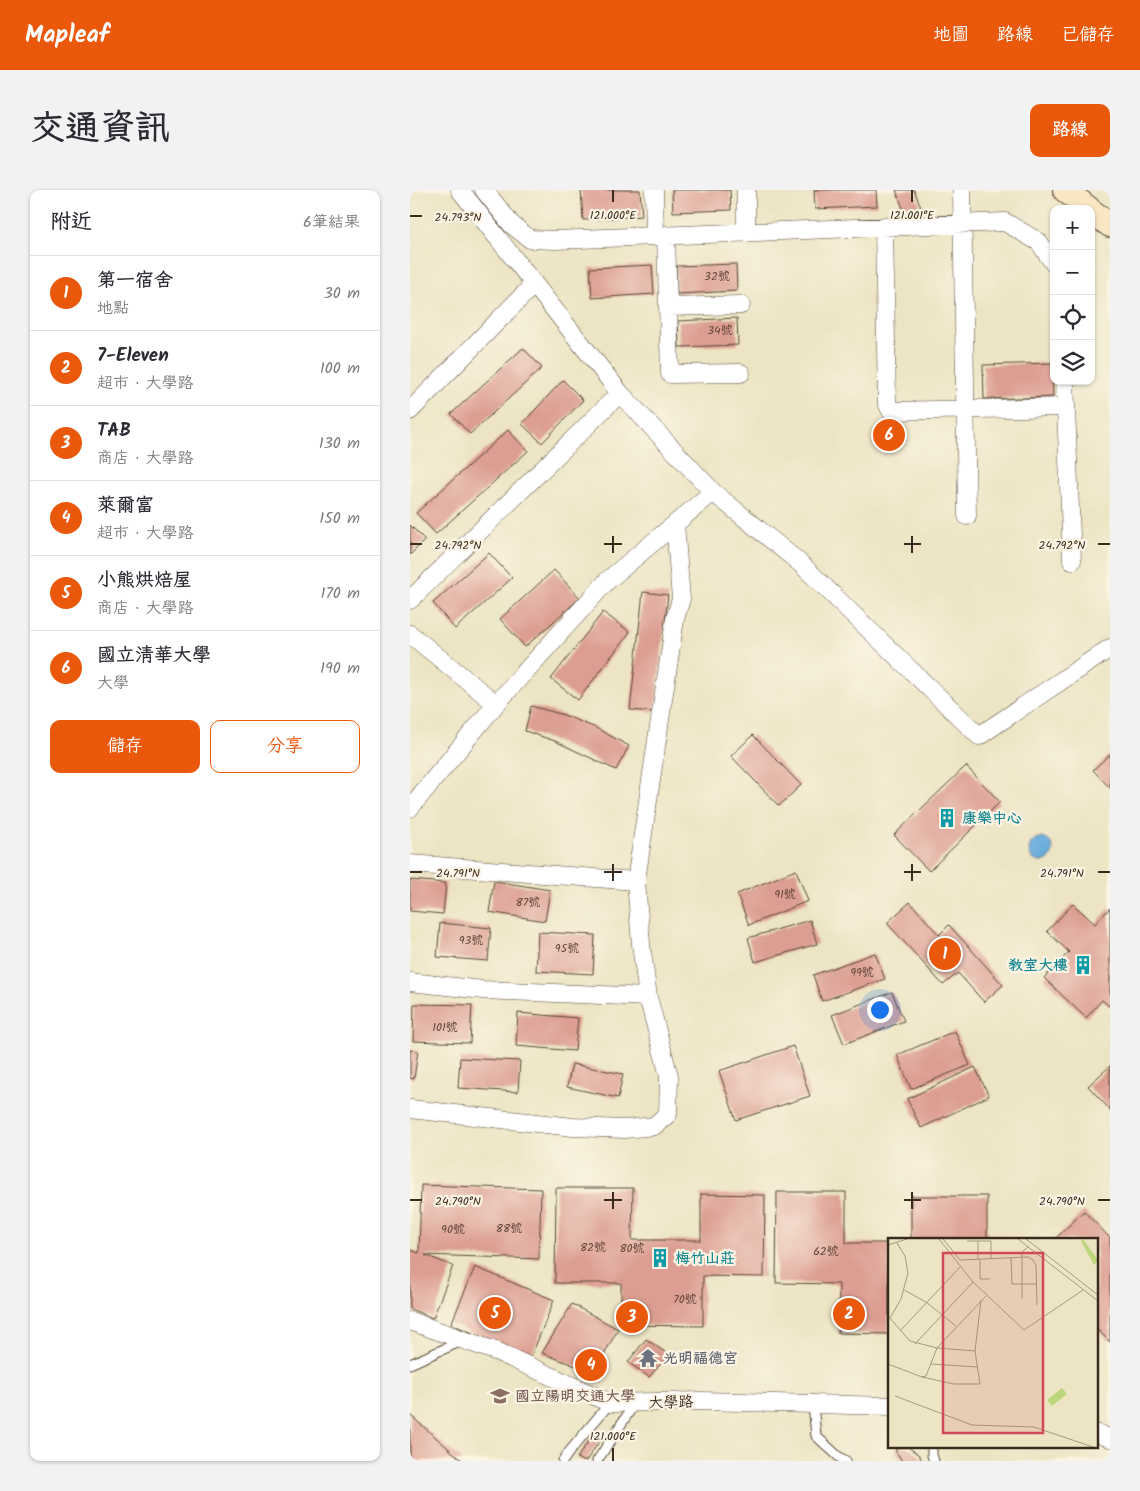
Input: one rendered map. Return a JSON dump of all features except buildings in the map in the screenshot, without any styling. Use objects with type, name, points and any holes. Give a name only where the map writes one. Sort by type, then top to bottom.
[{"type":"main road","points":[[1065,190],[1084,205]]},
{"type":"main road","points":[[1095,214],[1110,225]]},
{"type":"street","points":[[460,190],[620,393],[714,492],[801,564],[979,736],[1110,648]]},
{"type":"street","points":[[484,190],[511,224],[530,239],[555,240],[963,222],[1005,222],[1039,242],[1050,258]]},
{"type":"street","points":[[654,190],[661,236],[668,308],[670,374],[741,373]]},
{"type":"street","points":[[746,190],[746,232]]},
{"type":"street","points":[[962,190],[967,516]]},
{"type":"street","points":[[884,226],[887,403],[891,411],[1066,407]]},
{"type":"street","points":[[410,411],[534,284]]},
{"type":"street","points":[[668,308],[741,306]]},
{"type":"street","points":[[1065,385],[1072,561]]},
{"type":"street","points":[[410,600],[620,393]]},
{"type":"street","points":[[410,808],[496,704],[607,581],[714,492]]},
{"type":"street","points":[[410,1109],[573,1127],[625,1129],[654,1126],[668,1114],[669,1076],[648,997],[636,882],[675,619],[680,599],[675,524]]},
{"type":"street","points":[[410,634],[496,704]]},
{"type":"street","points":[[410,864],[636,882]]},
{"type":"street","points":[[410,982],[483,990],[648,997]]},
{"type":"street","name":"大學路","points":[[410,1321],[498,1352],[610,1403],[702,1401],[888,1406]]},
{"type":"lane","points":[[410,1364],[465,1340]]},
{"type":"lane","points":[[563,1461],[610,1403]]},
{"type":"lane","points":[[596,1461],[635,1403]]},
{"type":"lane","points":[[813,1404],[816,1436],[839,1458],[846,1461]]},
{"type":"lane","points":[[932,1448],[934,1461]]},
{"type":"water","points":[[1041,838],[1050,841],[1053,850],[1050,859],[1041,862],[1032,859],[1029,850],[1032,841]]},
{"type":"place","name":"國立清華大學","points":[[889,435]]},
{"type":"place","name":"康樂中心","points":[[947,818]]},
{"type":"place","name":"第一宿舍","points":[[945,954]]},
{"type":"place","name":"教室大樓","points":[[1083,965]]},
{"type":"place","name":"梅竹山莊","points":[[660,1258]]},
{"type":"place","name":"小熊烘焙屋","points":[[495,1313]]},
{"type":"place","name":"7-Eleven","points":[[849,1314]]},
{"type":"place","name":"TAB","points":[[632,1317]]},
{"type":"place","name":"光明福德宮","points":[[648,1358]]},
{"type":"place","name":"萊爾富","points":[[591,1365]]},
{"type":"place","name":"國立陽明交通大學","points":[[500,1396]]}]
